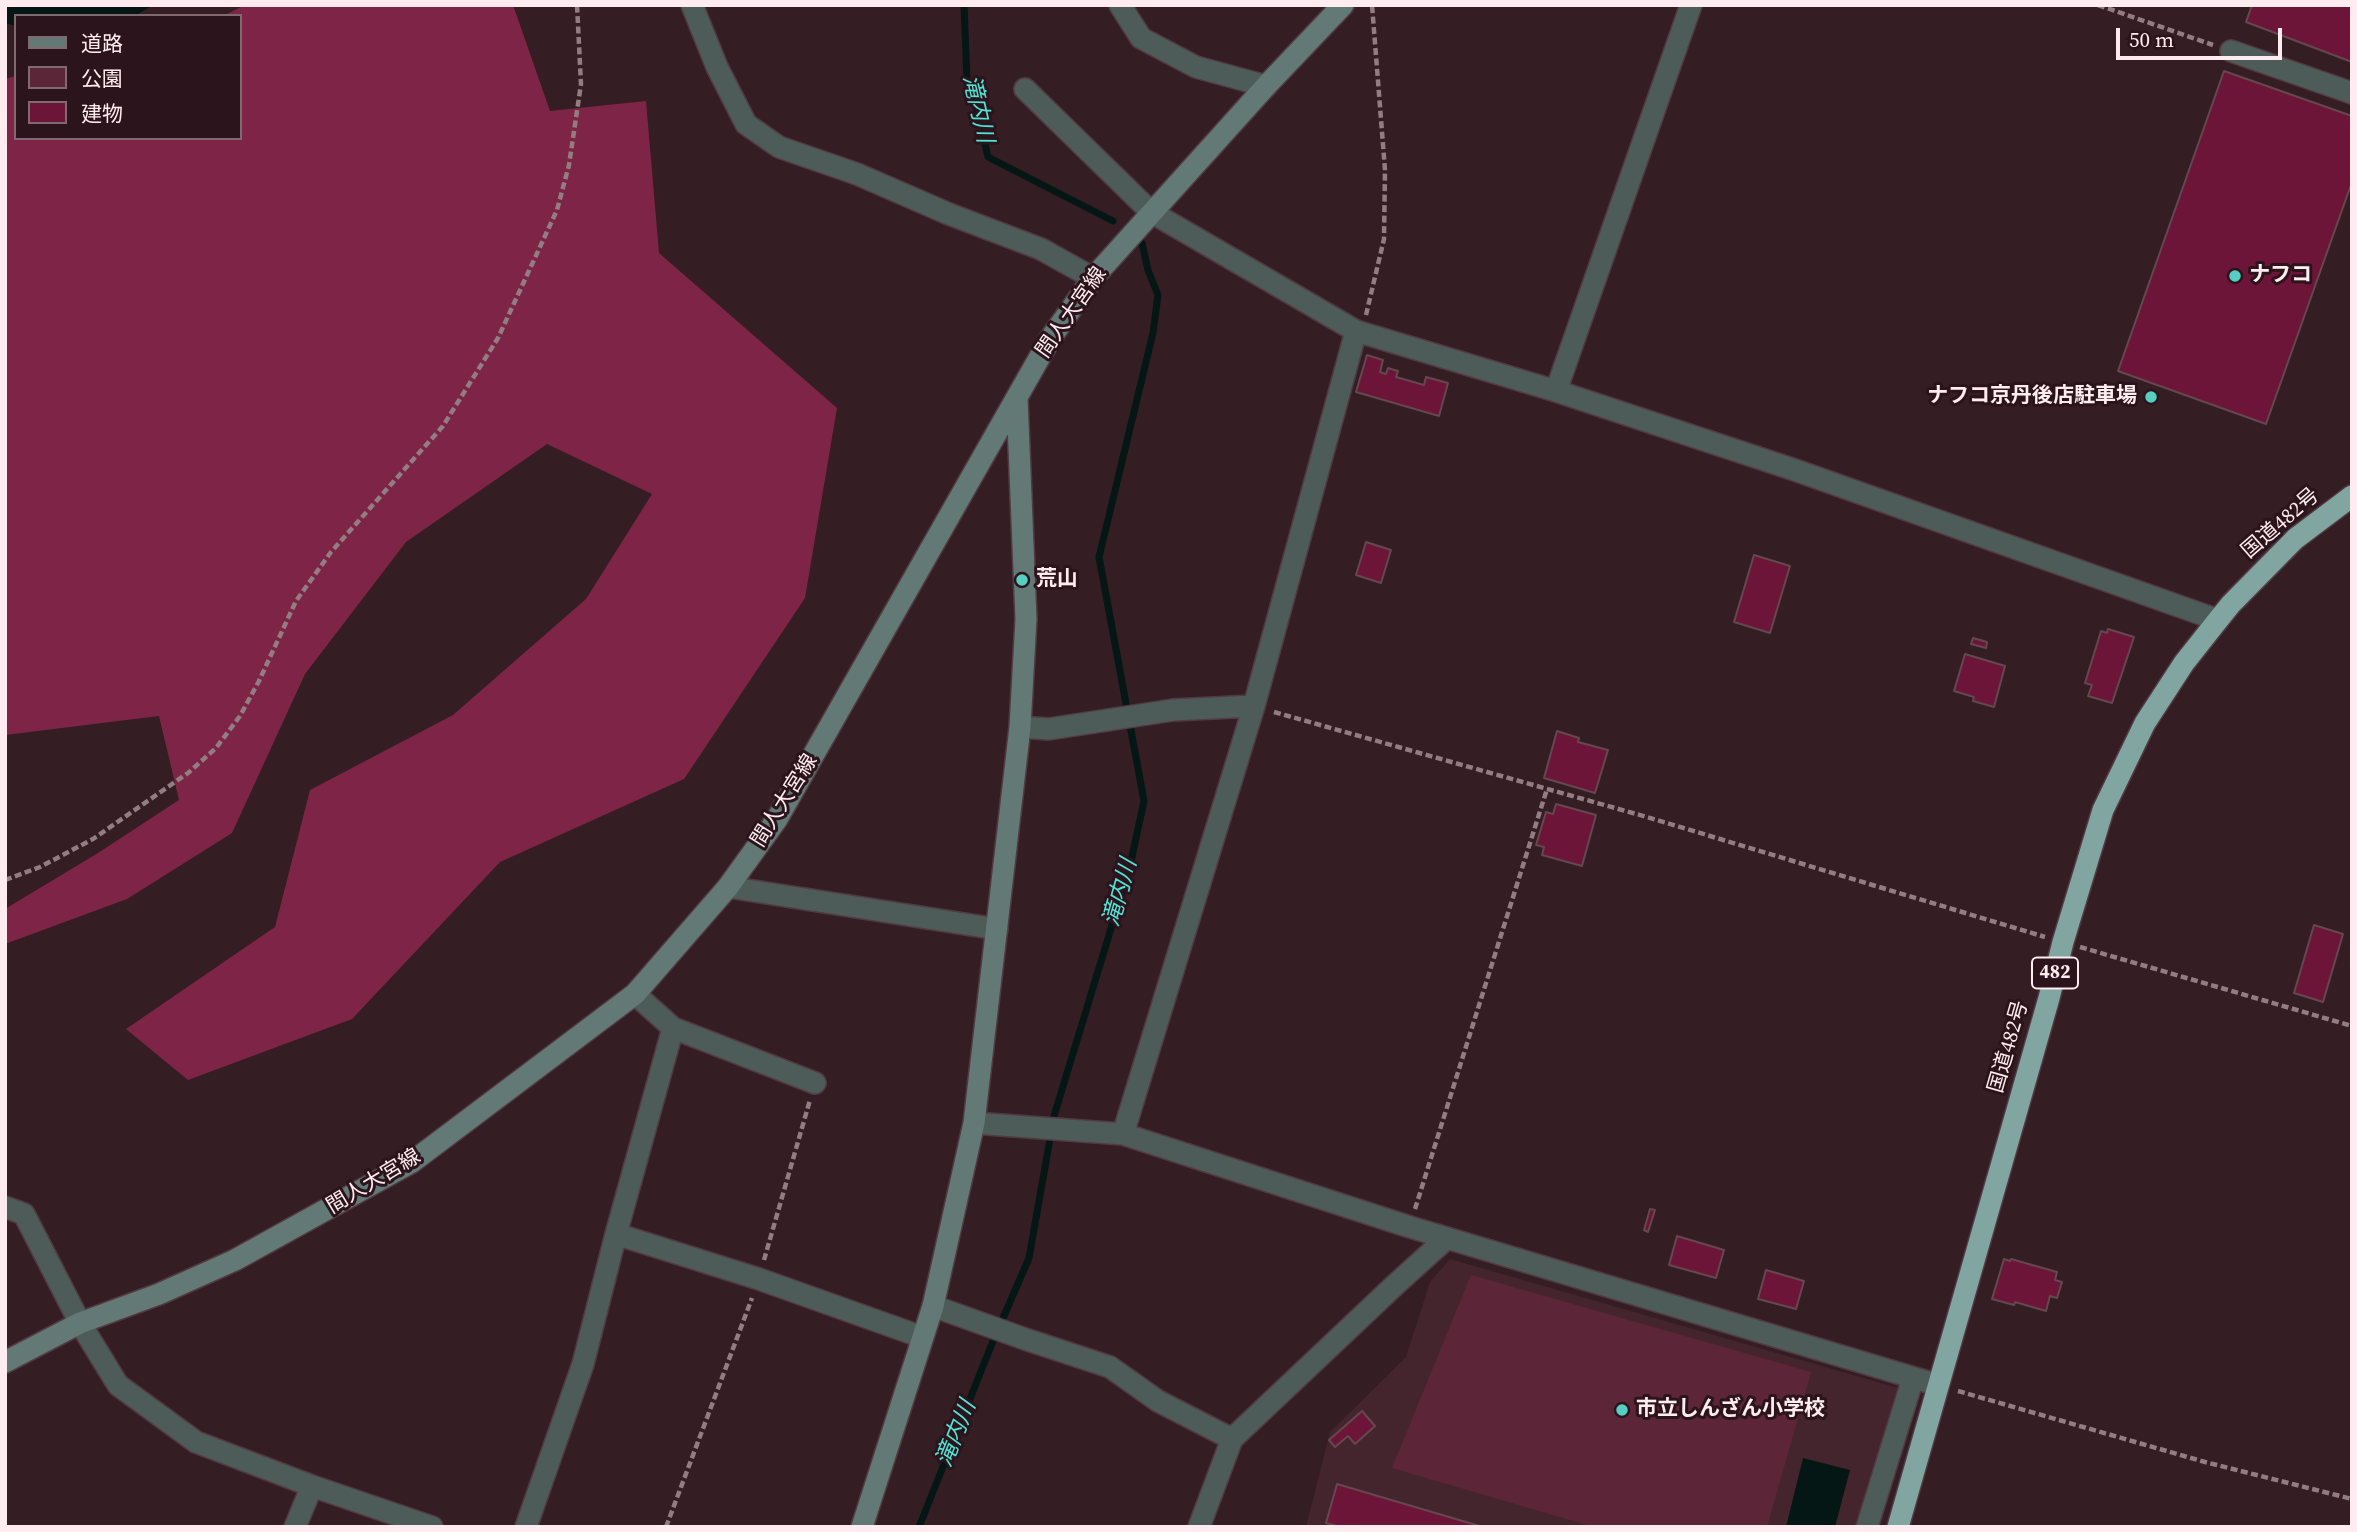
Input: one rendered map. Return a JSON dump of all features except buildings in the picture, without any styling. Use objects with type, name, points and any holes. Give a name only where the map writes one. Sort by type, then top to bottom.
[{"type":"highway","name":"国道482号","points":[[1898,1527],[2063,942],[2103,810],[2145,723],[2184,663],[2218,620],[2295,539],[2352,496]]},
{"type":"main road","name":"間人大宮線","points":[[5,1362],[80,1323],[159,1294],[235,1260],[412,1162],[635,994],[728,887],[778,819],[1050,340],[1093,278],[1343,5]]},
{"type":"main road","points":[[862,1527],[933,1306],[974,1123],[1020,727],[1026,619],[1017,398]]},
{"type":"street","points":[[692,5],[717,67],[746,124],[779,147],[857,174],[949,214],[1041,249],[1093,278]]},
{"type":"street","points":[[1120,5],[1141,38],[1196,67],[1266,86]]},
{"type":"street","points":[[1556,391],[1691,5]]},
{"type":"street","points":[[2231,51],[2352,93]]},
{"type":"street","points":[[1025,89],[1152,212],[1359,332],[1556,391],[1795,470],[2218,620]]},
{"type":"street","points":[[1124,1134],[1254,706],[1359,332]]},
{"type":"street","points":[[1020,727],[1049,729],[1173,710],[1254,706]]},
{"type":"street","points":[[728,887],[997,929]]},
{"type":"street","points":[[635,994],[673,1028],[815,1083]]},
{"type":"street","points":[[526,1527],[583,1364],[673,1028]]},
{"type":"street","points":[[974,1123],[1124,1134],[1409,1227],[1938,1385]]},
{"type":"street","points":[[5,1207],[24,1214],[80,1323],[118,1385],[195,1442],[432,1527]]},
{"type":"street","points":[[616,1234],[759,1279],[922,1337]]},
{"type":"street","points":[[1199,1527],[1232,1439],[1447,1238]]},
{"type":"street","points":[[933,1306],[1110,1367],[1158,1401],[1232,1439]]},
{"type":"street","points":[[1867,1527],[1913,1378]]},
{"type":"street","points":[[295,1527],[312,1486]]},
{"type":"path","points":[[5,880],[40,867],[93,839],[188,773],[216,748],[240,716],[296,601],[331,552],[443,426],[498,338],[556,210],[569,165],[581,84],[577,5]]},
{"type":"path","points":[[1359,332],[1384,239],[1385,170],[1372,5]]},
{"type":"path","points":[[2098,5],[2231,51]]},
{"type":"path","points":[[1254,706],[1674,825],[2352,1026]]},
{"type":"path","points":[[1409,1227],[1547,789]]},
{"type":"path","points":[[666,1527],[759,1279],[815,1083]]},
{"type":"path","points":[[1938,1385],[2205,1462],[2352,1499]]},
{"type":"shaded area","points":[[5,5],[153,5],[138,14],[14,14],[14,25],[5,23]]},
{"type":"shaded area","points":[[245,5],[513,5],[550,111],[646,101],[659,253],[837,408],[805,598],[684,779],[500,862],[352,1019],[188,1080],[126,1029],[275,927],[310,790],[453,715],[586,599],[652,494],[547,444],[406,542],[305,674],[232,833],[127,899],[5,944],[5,909],[179,800],[159,716],[5,735],[5,79],[14,77],[14,140],[242,140],[242,14],[227,14]]},
{"type":"shaded area","name":"市立しんざん小学校","points":[[1450,1259],[1898,1388],[1855,1527],[1306,1527],[1330,1432],[1406,1357],[1430,1282]]},
{"type":"shaded area","points":[[1803,1458],[1850,1470],[1835,1527],[1786,1527]]},
{"type":"green space","name":"市立しんざん小学校","points":[[1471,1275],[1811,1372],[1767,1527],[1594,1527],[1392,1468]]},
{"type":"waterway","name":"滝内川","points":[[964,5],[967,81],[974,97],[988,157],[1113,221]]},
{"type":"waterway","name":"滝内川","points":[[919,1527],[1029,1258],[1054,1116],[1130,866],[1144,801],[1099,557],[1153,333],[1158,295],[1148,270],[1142,243]]},
{"type":"place","name":"ナフコ","points":[[2235,276]]},
{"type":"place","name":"ナフコ京丹後店駐車場","points":[[2151,397]]},
{"type":"place","name":"荒山","points":[[1022,580]]},
{"type":"place","name":"市立しんざん小学校","points":[[1622,1410]]}]
